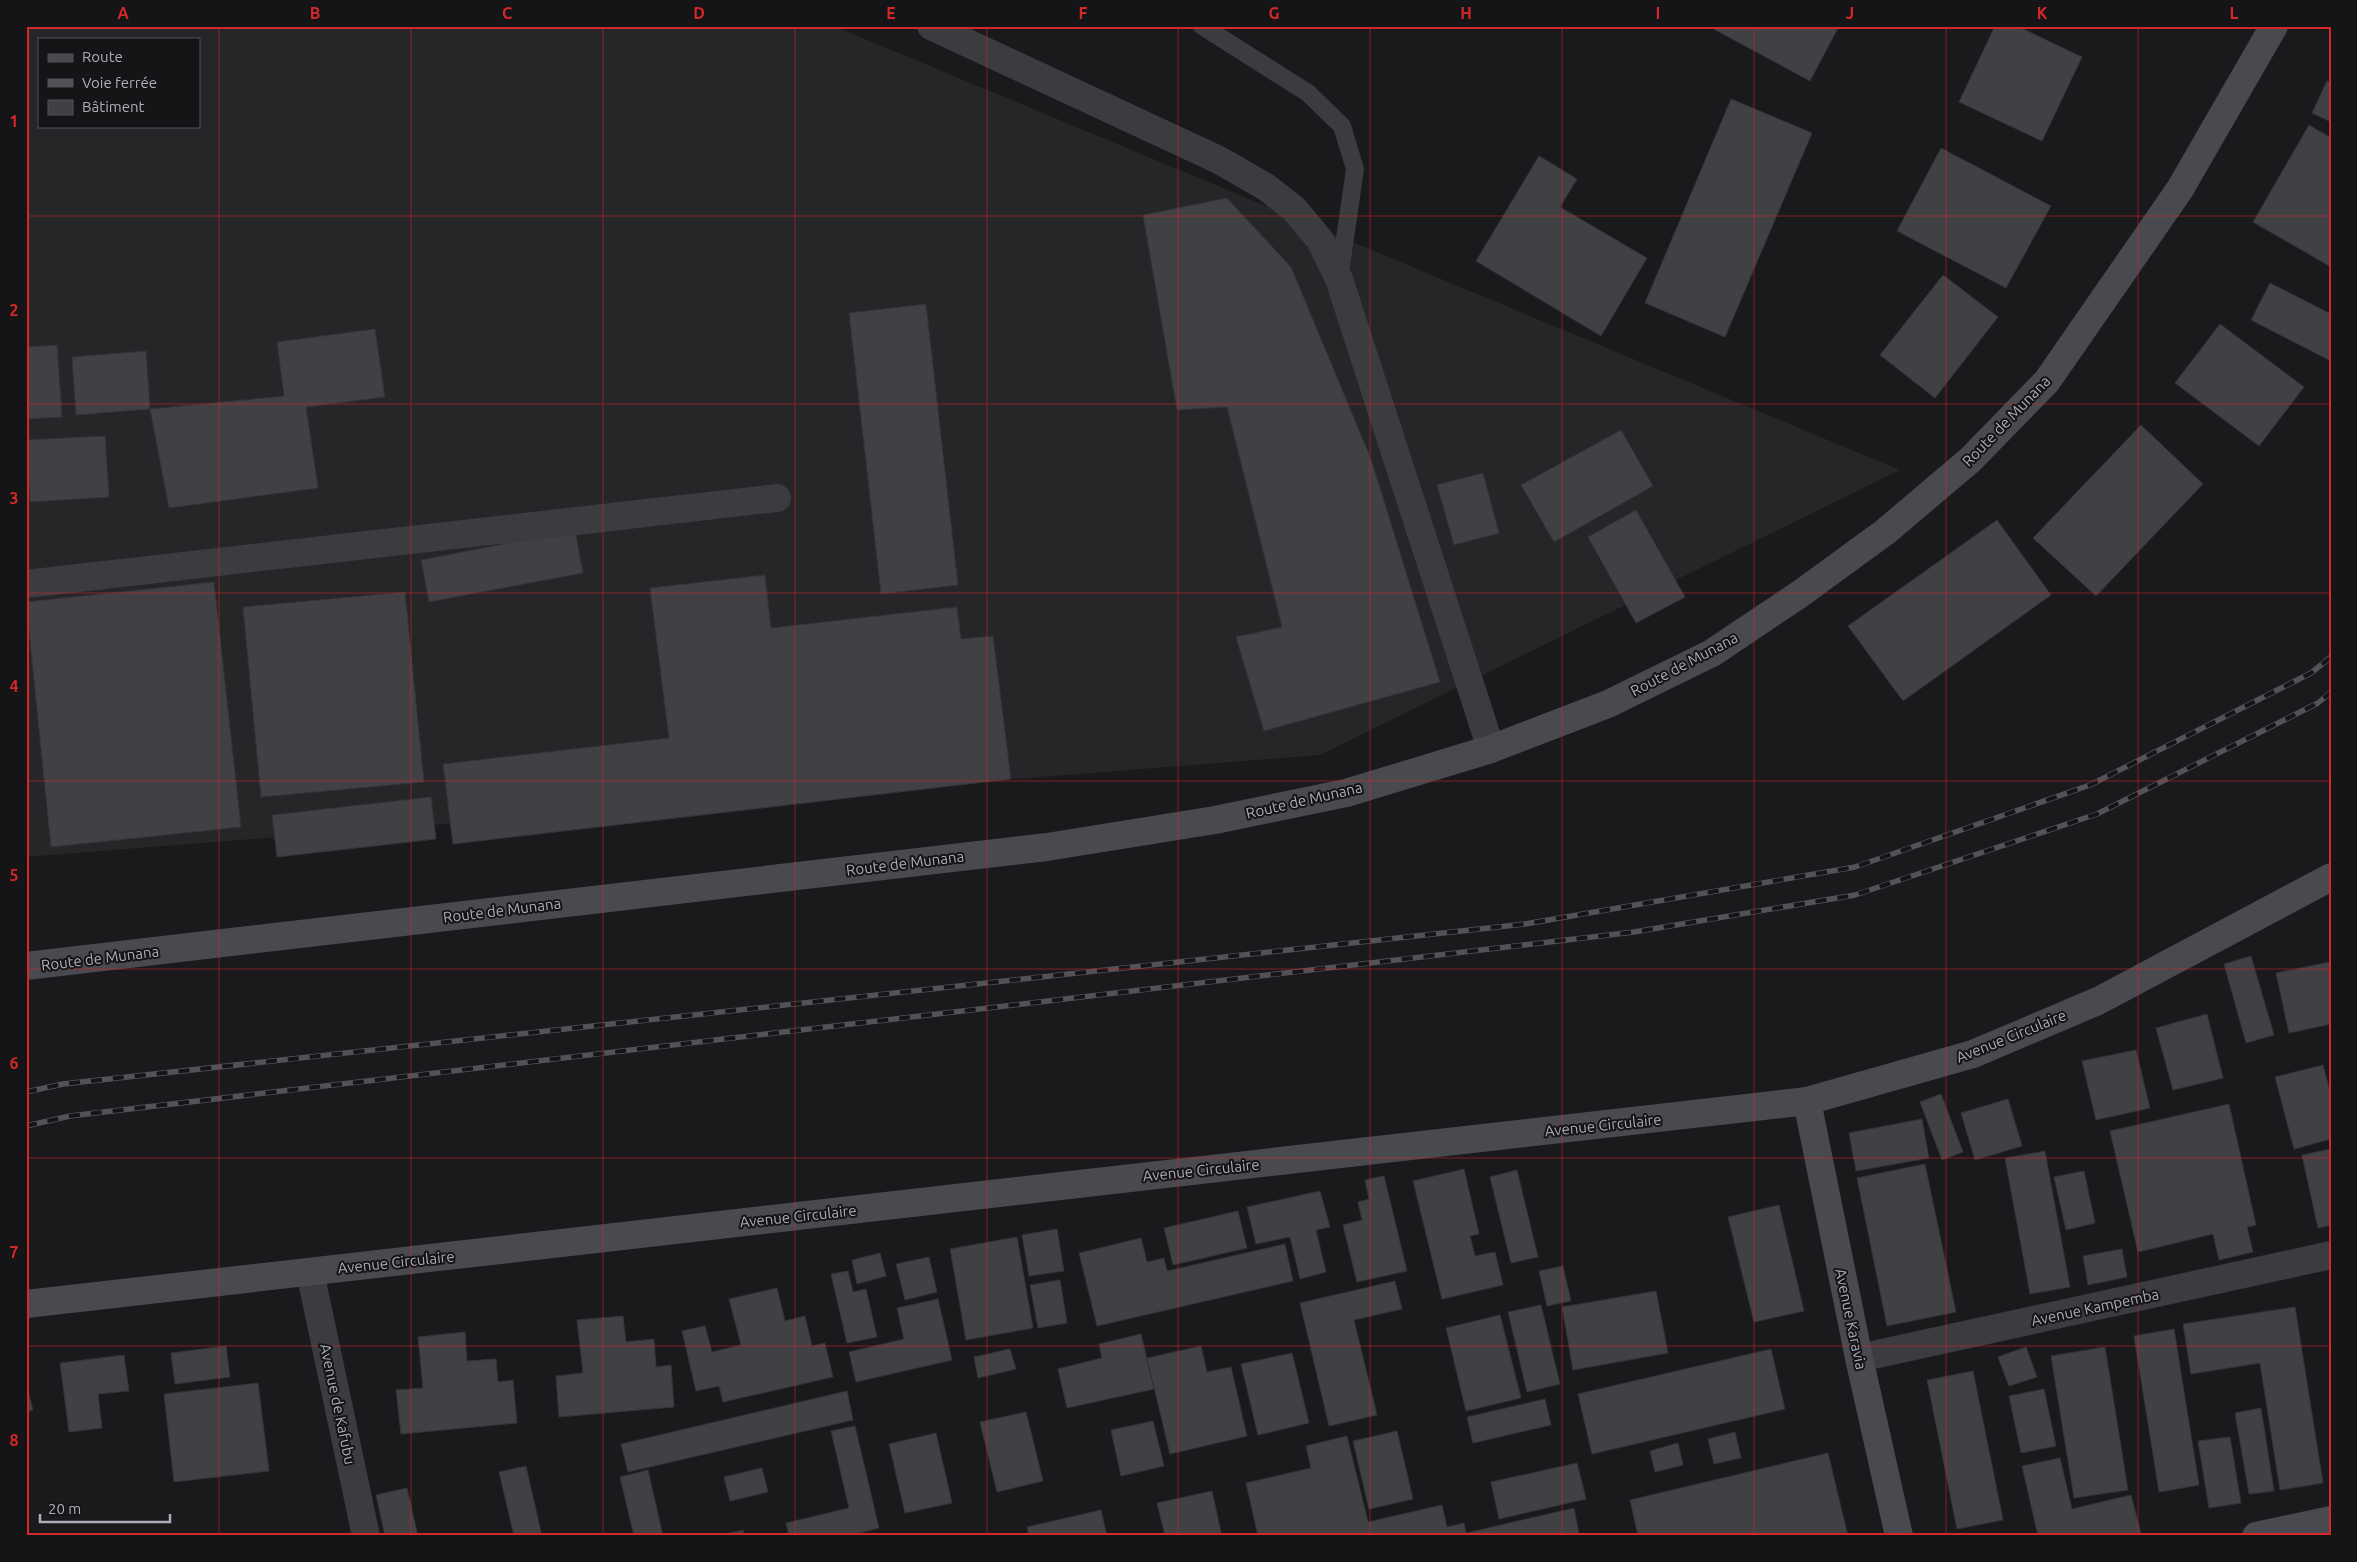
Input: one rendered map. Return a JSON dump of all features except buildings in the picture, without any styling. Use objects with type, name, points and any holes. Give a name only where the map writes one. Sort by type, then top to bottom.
[{"type":"street","points":[[932,26],[1219,160],[1266,187],[1294,210],[1320,240],[1339,279],[1491,749]]},
{"type":"street","name":"Route de Munana","points":[[26,966],[1047,846],[1215,820],[1346,793],[1491,749],[1608,704],[1712,652],[1800,594],[1885,532],[1970,460],[2052,373],[2180,189],[2274,26]]},
{"type":"street","points":[[26,584],[777,498]]},
{"type":"street","name":"Avenue Circulaire","points":[[26,1304],[1807,1101],[1973,1054],[1991,1047],[2098,1001],[2331,877]]},
{"type":"street","name":"Avenue Karavia","points":[[1807,1101],[1859,1358],[1899,1536]]},
{"type":"street","name":"Avenue Kampemba","points":[[1859,1358],[2331,1255]]},
{"type":"street","name":"Avenue de Kafubu","points":[[310,1272],[366,1536]]},
{"type":"street","points":[[2256,1536],[2331,1520]]},
{"type":"lane","points":[[1202,26],[1308,94],[1342,126],[1355,169],[1339,279]]},
{"type":"shaded area","points":[[26,26],[834,26],[1900,470],[1320,755],[26,857]]},
{"type":"railway","points":[[26,1092],[63,1084],[1525,924],[1855,867],[2090,785],[2311,673],[2331,657]]},
{"type":"railway","points":[[26,1126],[70,1116],[1634,932],[1855,895],[2097,814],[2318,703],[2331,692]]}]
